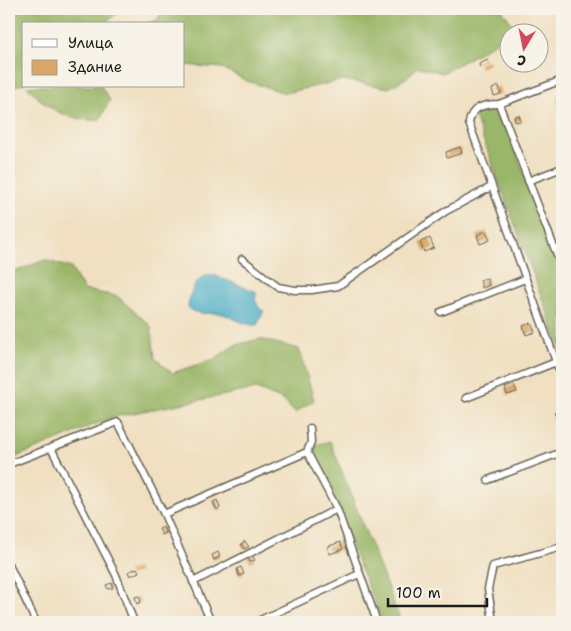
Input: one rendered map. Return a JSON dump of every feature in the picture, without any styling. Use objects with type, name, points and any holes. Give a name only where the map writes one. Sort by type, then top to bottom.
[{"type":"street","points":[[562,80],[499,104],[489,104],[474,109],[469,123],[491,188],[562,378]]},
{"type":"street","points":[[499,104],[562,264]]},
{"type":"street","points":[[528,181],[562,168]]},
{"type":"street","points":[[242,259],[278,287],[304,290],[338,286],[446,211],[491,188]]},
{"type":"street","points":[[441,312],[525,279]]},
{"type":"street","points":[[466,398],[556,362]]},
{"type":"street","points":[[9,464],[118,422],[164,514],[210,622]]},
{"type":"street","points":[[164,514],[307,452],[311,442],[310,428]]},
{"type":"street","points":[[51,448],[116,575],[134,622]]},
{"type":"street","points":[[307,452],[337,509],[378,622]]},
{"type":"street","points":[[488,480],[562,452]]},
{"type":"street","points":[[193,582],[337,509]]},
{"type":"street","points":[[493,622],[488,589],[493,566],[562,546]]},
{"type":"street","points":[[9,565],[36,622]]},
{"type":"street","points":[[256,622],[359,574]]},
{"type":"green space","points":[[9,9],[123,9],[107,22],[22,22],[22,84],[9,87]]},
{"type":"green space","points":[[163,9],[501,9],[511,22],[498,22],[498,40],[443,73],[418,67],[406,78],[389,88],[343,80],[285,93],[247,81],[222,68],[185,65],[185,22],[151,22],[157,20]]},
{"type":"green space","points":[[29,88],[102,88],[110,100],[99,121],[77,118],[59,112],[35,95]]},
{"type":"green space","points":[[496,109],[502,115],[562,274],[562,352],[475,117],[478,112]]},
{"type":"green space","points":[[45,260],[71,268],[84,290],[117,296],[151,326],[155,358],[172,373],[214,359],[235,345],[260,339],[299,349],[314,400],[295,413],[283,400],[256,389],[113,417],[9,460],[9,274]]},
{"type":"green space","points":[[330,441],[401,622],[383,622],[312,451],[316,445]]},
{"type":"water","points":[[211,274],[257,292],[255,299],[259,308],[264,311],[257,325],[244,323],[223,314],[196,312],[188,307],[194,286],[205,276]]},
{"type":"building","points":[[488,60],[489,64],[480,68],[479,64]]},
{"type":"building","points":[[499,86],[501,94],[494,96],[492,89]]},
{"type":"building","points":[[562,97],[562,107],[559,108],[557,98]]},
{"type":"building","points":[[519,115],[521,121],[515,122],[514,117]]},
{"type":"building","points":[[460,147],[462,153],[447,158],[446,152]]},
{"type":"building","points":[[486,231],[490,240],[480,244],[477,235]]},
{"type":"building","points":[[430,238],[434,248],[424,252],[420,242]]},
{"type":"building","points":[[487,278],[489,285],[482,288],[480,280]]},
{"type":"building","points":[[531,323],[535,332],[526,335],[523,326]]},
{"type":"building","points":[[514,385],[517,392],[507,395],[505,388]]},
{"type":"building","points":[[562,409],[562,416],[557,418],[554,412]]},
{"type":"building","points":[[217,500],[220,508],[217,510],[213,502]]},
{"type":"building","points":[[163,527],[166,533],[162,535],[159,529]]},
{"type":"building","points":[[245,541],[249,547],[244,549],[241,544]]},
{"type":"building","points":[[340,542],[343,549],[330,554],[327,547]]},
{"type":"building","points":[[218,552],[220,557],[214,560],[212,555]]},
{"type":"building","points":[[252,555],[255,560],[250,562],[247,557]]},
{"type":"building","points":[[241,567],[244,574],[239,576],[237,569]]},
{"type":"building","points":[[137,568],[139,572],[130,576],[128,572]]},
{"type":"building","points":[[112,583],[113,588],[108,589],[106,585]]},
{"type":"building","points":[[139,596],[141,602],[137,604],[135,597]]}]
